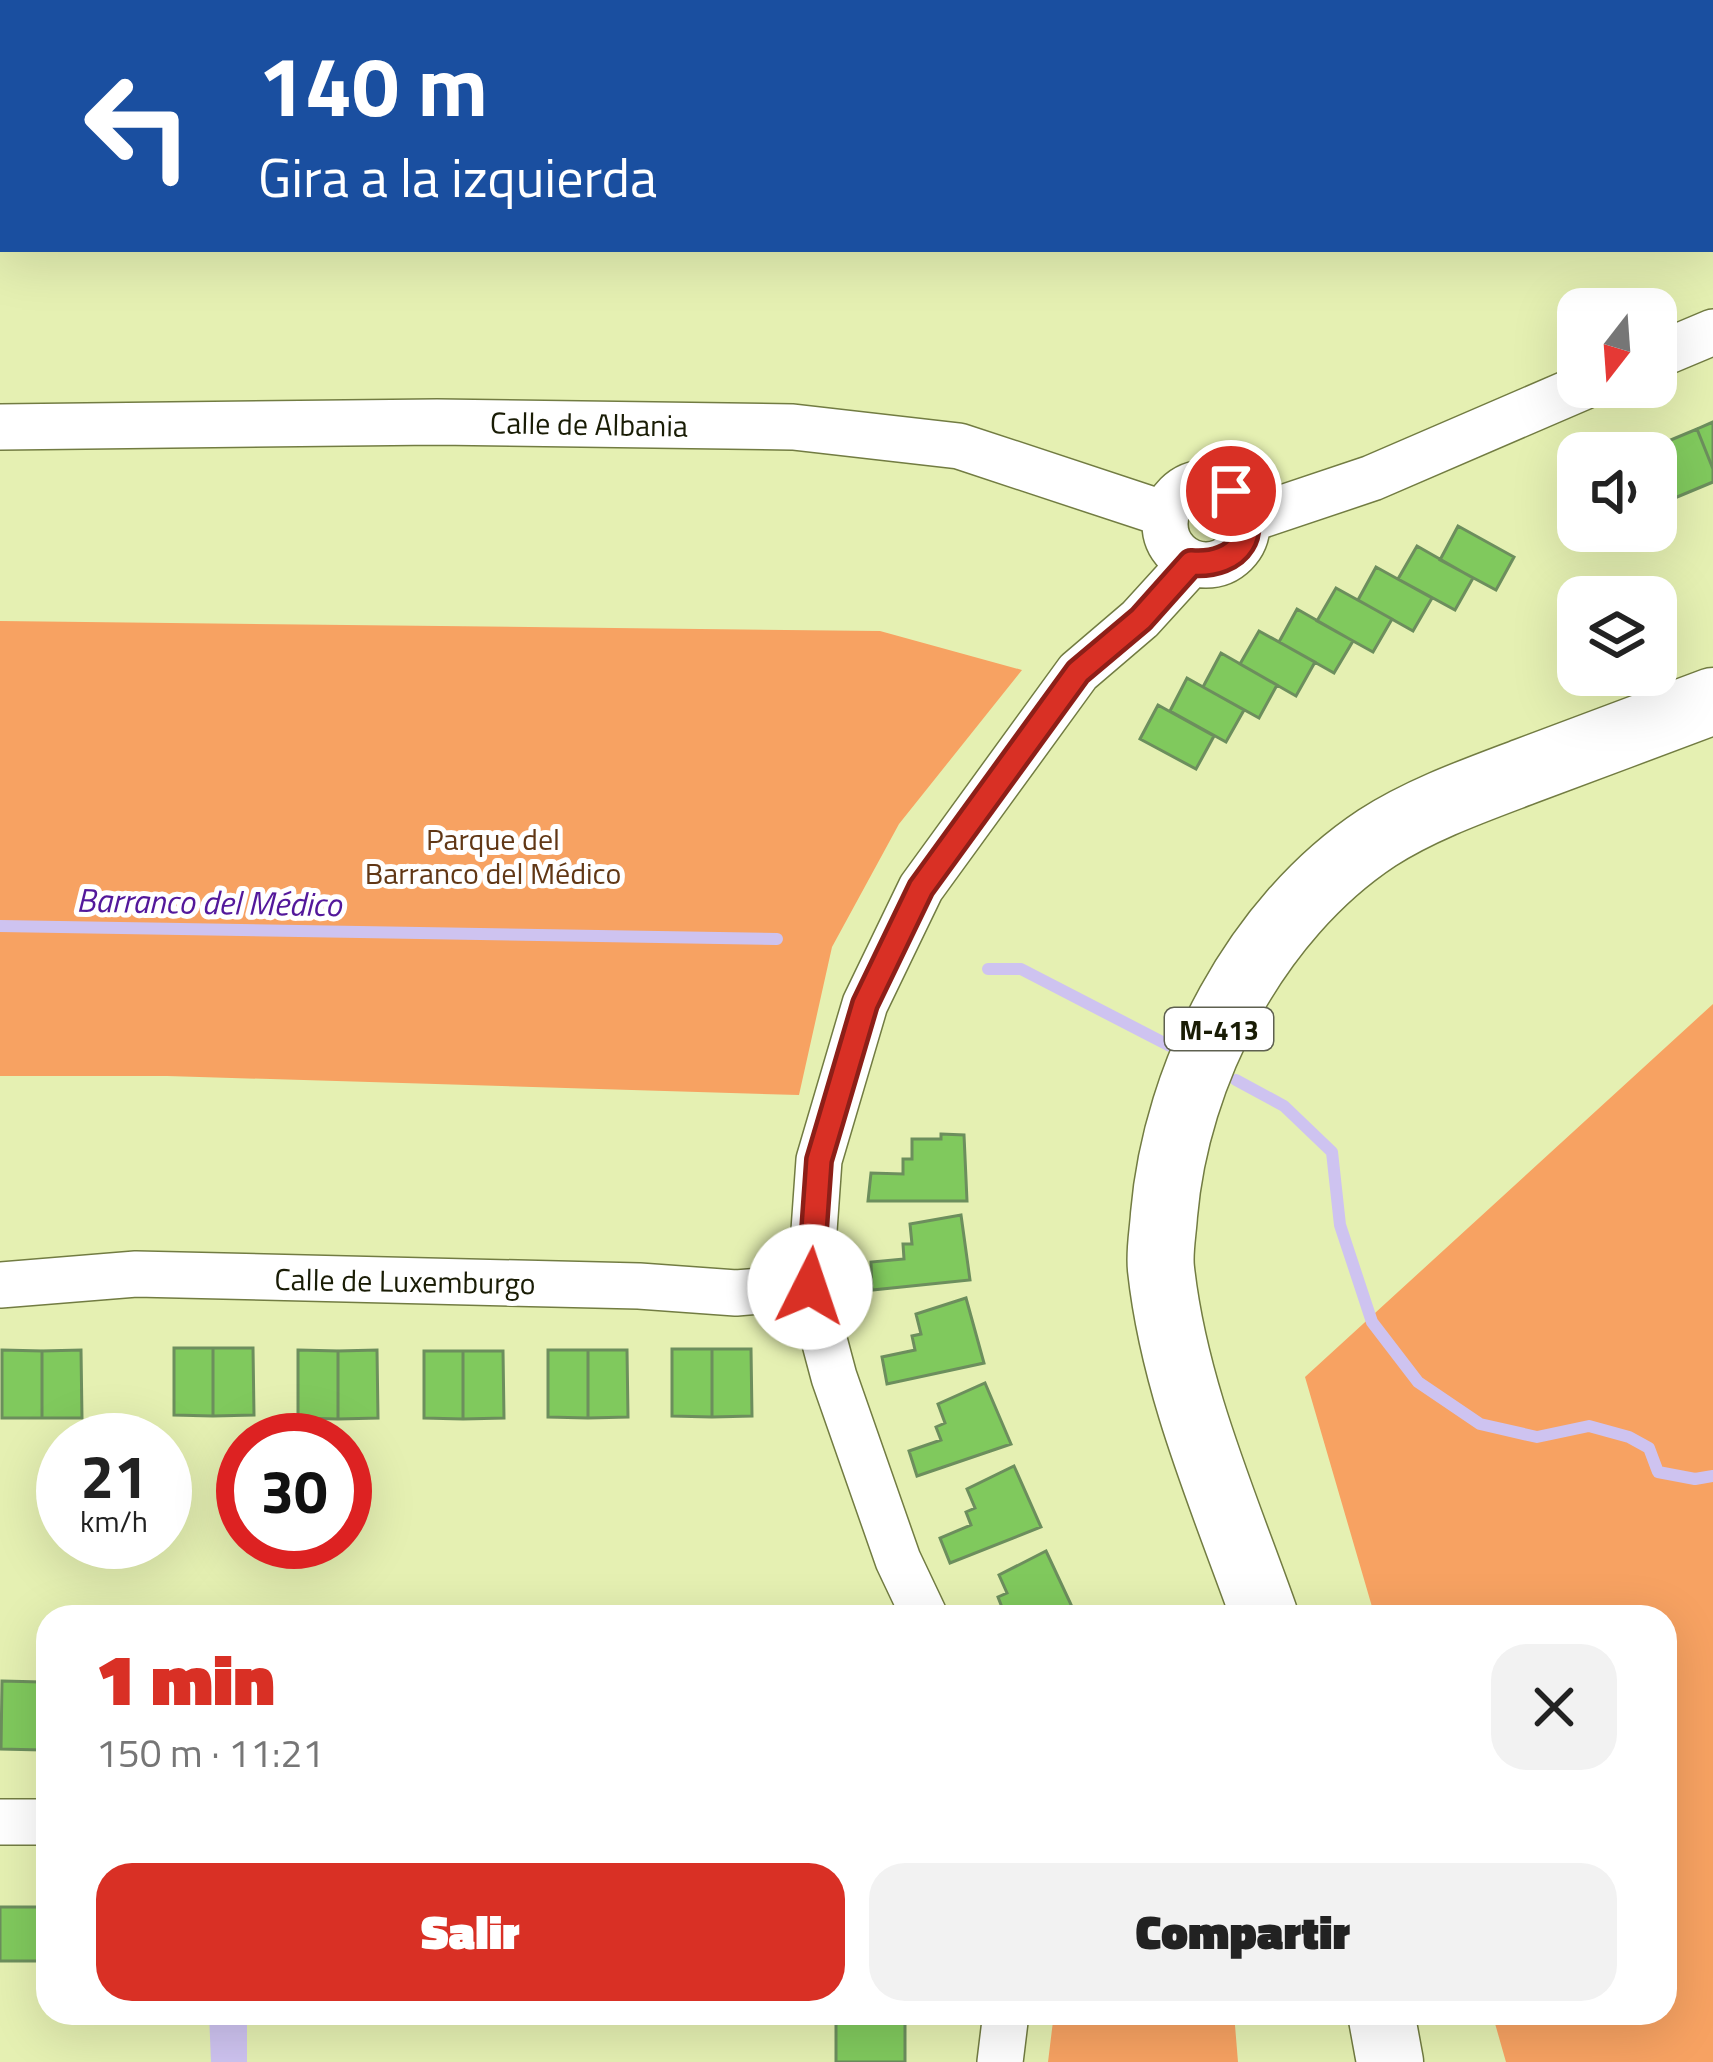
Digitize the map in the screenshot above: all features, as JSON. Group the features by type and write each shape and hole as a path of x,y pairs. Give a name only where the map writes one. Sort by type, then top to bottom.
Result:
{"main road":[{"name":"M-413","path":"1261,1605 1192,1410 1160,1265 1176,1136 1228,1011 1267,944 1316,887 1377,838 1458,797 1713,700"},
{"path":"1383,2025 1390,2062"}],"street":[{"path":"1677,347 1713,332"},
{"path":"1247,520 1372,478 1557,398"},
{"name":"Calle de Albania","path":"0,428 437,422 793,427 959,446 1165,514"},
{"path":"1212,483 1231,491 1243,505 1247,520 1244,540 1234,555 1214,565 1191,563 1176,553 1166,535 1165,514 1178,493 1194,484 1212,483"},
{"path":"919,1605 898,1561 855,1438 810,1287 819,1160 865,1004 921,888 1078,672 1141,619 1191,563"},
{"name":"Calle de Luxemburgo","path":"0,1286 136,1274 639,1286 736,1293 810,1287"},
{"path":"0,1822 36,1822"},
{"path":"1000,2062 1005,2025"}],"green space":[{"name":"Parque del Barranco del Médico","path":"0,621 880,631 1022,670 899,824 832,947 799,1095 167,1076 0,1076"},
{"path":"1713,1004 1713,2062 1506,2062 1495,2025 1677,2025 1677,1605 1372,1605 1305,1377"},
{"path":"1053,2025 1235,2025 1238,2062 1048,2062"}],"shaded area":[{"path":"209,2025 247,2025 247,2062 211,2062"}],"building":[{"path":"1713,422 1713,469 1697,429"},
{"path":"1697,429 1713,469 1713,482 1677,497 1677,437"},
{"path":"1458,526 1514,557 1496,590 1440,560"},
{"path":"1417,546 1473,578 1455,610 1398,579"},
{"path":"1376,567 1432,598 1413,631 1358,600"},
{"path":"1336,588 1392,619 1373,652 1317,621"},
{"path":"1297,609 1353,641 1334,673 1279,642"},
{"path":"1259,631 1315,662 1296,696 1240,664"},
{"path":"1221,653 1277,685 1259,718 1203,687"},
{"path":"1187,678 1244,710 1226,742 1170,711"},
{"path":"1158,705 1214,736 1196,769 1140,739"},
{"path":"941,1134 964,1135 967,1201 868,1201 871,1173 903,1174 903,1159 912,1159 912,1139 941,1139"},
{"path":"961,1215 970,1280 872,1290 871,1262 904,1259 903,1244 912,1244 910,1224"},
{"path":"966,1298 984,1363 887,1384 882,1357 915,1350 912,1336 921,1334 916,1314"},
{"path":"174,1348 213,1348 213,1416 174,1413"},
{"path":"213,1348 253,1348 254,1413 213,1416"},
{"path":"672,1349 712,1349 712,1417 672,1416"},
{"path":"712,1349 751,1349 752,1416 712,1417"},
{"path":"2,1350 42,1351 42,1413 36,1413 36,1418 2,1418"},
{"path":"81,1350 82,1413 42,1413 42,1351"},
{"path":"298,1350 338,1351 338,1413 298,1413"},
{"path":"377,1350 378,1418 372,1418 372,1413 338,1413 338,1351"},
{"path":"548,1350 588,1350 588,1418 548,1417"},
{"path":"588,1350 627,1350 628,1417 588,1418"},
{"path":"424,1351 463,1351 463,1419 424,1418"},
{"path":"463,1351 503,1351 504,1418 463,1419"},
{"path":"985,1383 1011,1444 917,1476 909,1451 941,1440 936,1427 945,1423 938,1404"},
{"path":"1014,1466 1041,1527 950,1563 940,1538 971,1525 966,1512 975,1508 967,1489"},
{"path":"1046,1551 1071,1605 1001,1605 998,1597 1007,1593 999,1575"},
{"path":"2,1681 36,1682 36,1750 1,1749"},
{"path":"0,1907 36,1907 36,1961 0,1961"},
{"path":"836,2025 905,2025 905,2062 836,2062"}],"waterway":[{"name":"Barranco del Médico","path":"0,926 777,939"},
{"name":"Barranco del Médico","path":"988,969 1021,969 1170,1046"},
{"name":"Barranco del Médico","path":"1236,1080 1284,1106 1332,1152 1340,1225 1372,1322 1418,1382 1480,1424 1537,1437 1589,1426 1649,1448 1658,1472 1695,1479 1713,1476"}],"route":[{"path":"810,1287 819,1160 865,1004 921,888 1078,672 1141,619 1191,563 1214,565 1234,555 1244,540 1247,520 1243,505 1231,491"}]}
